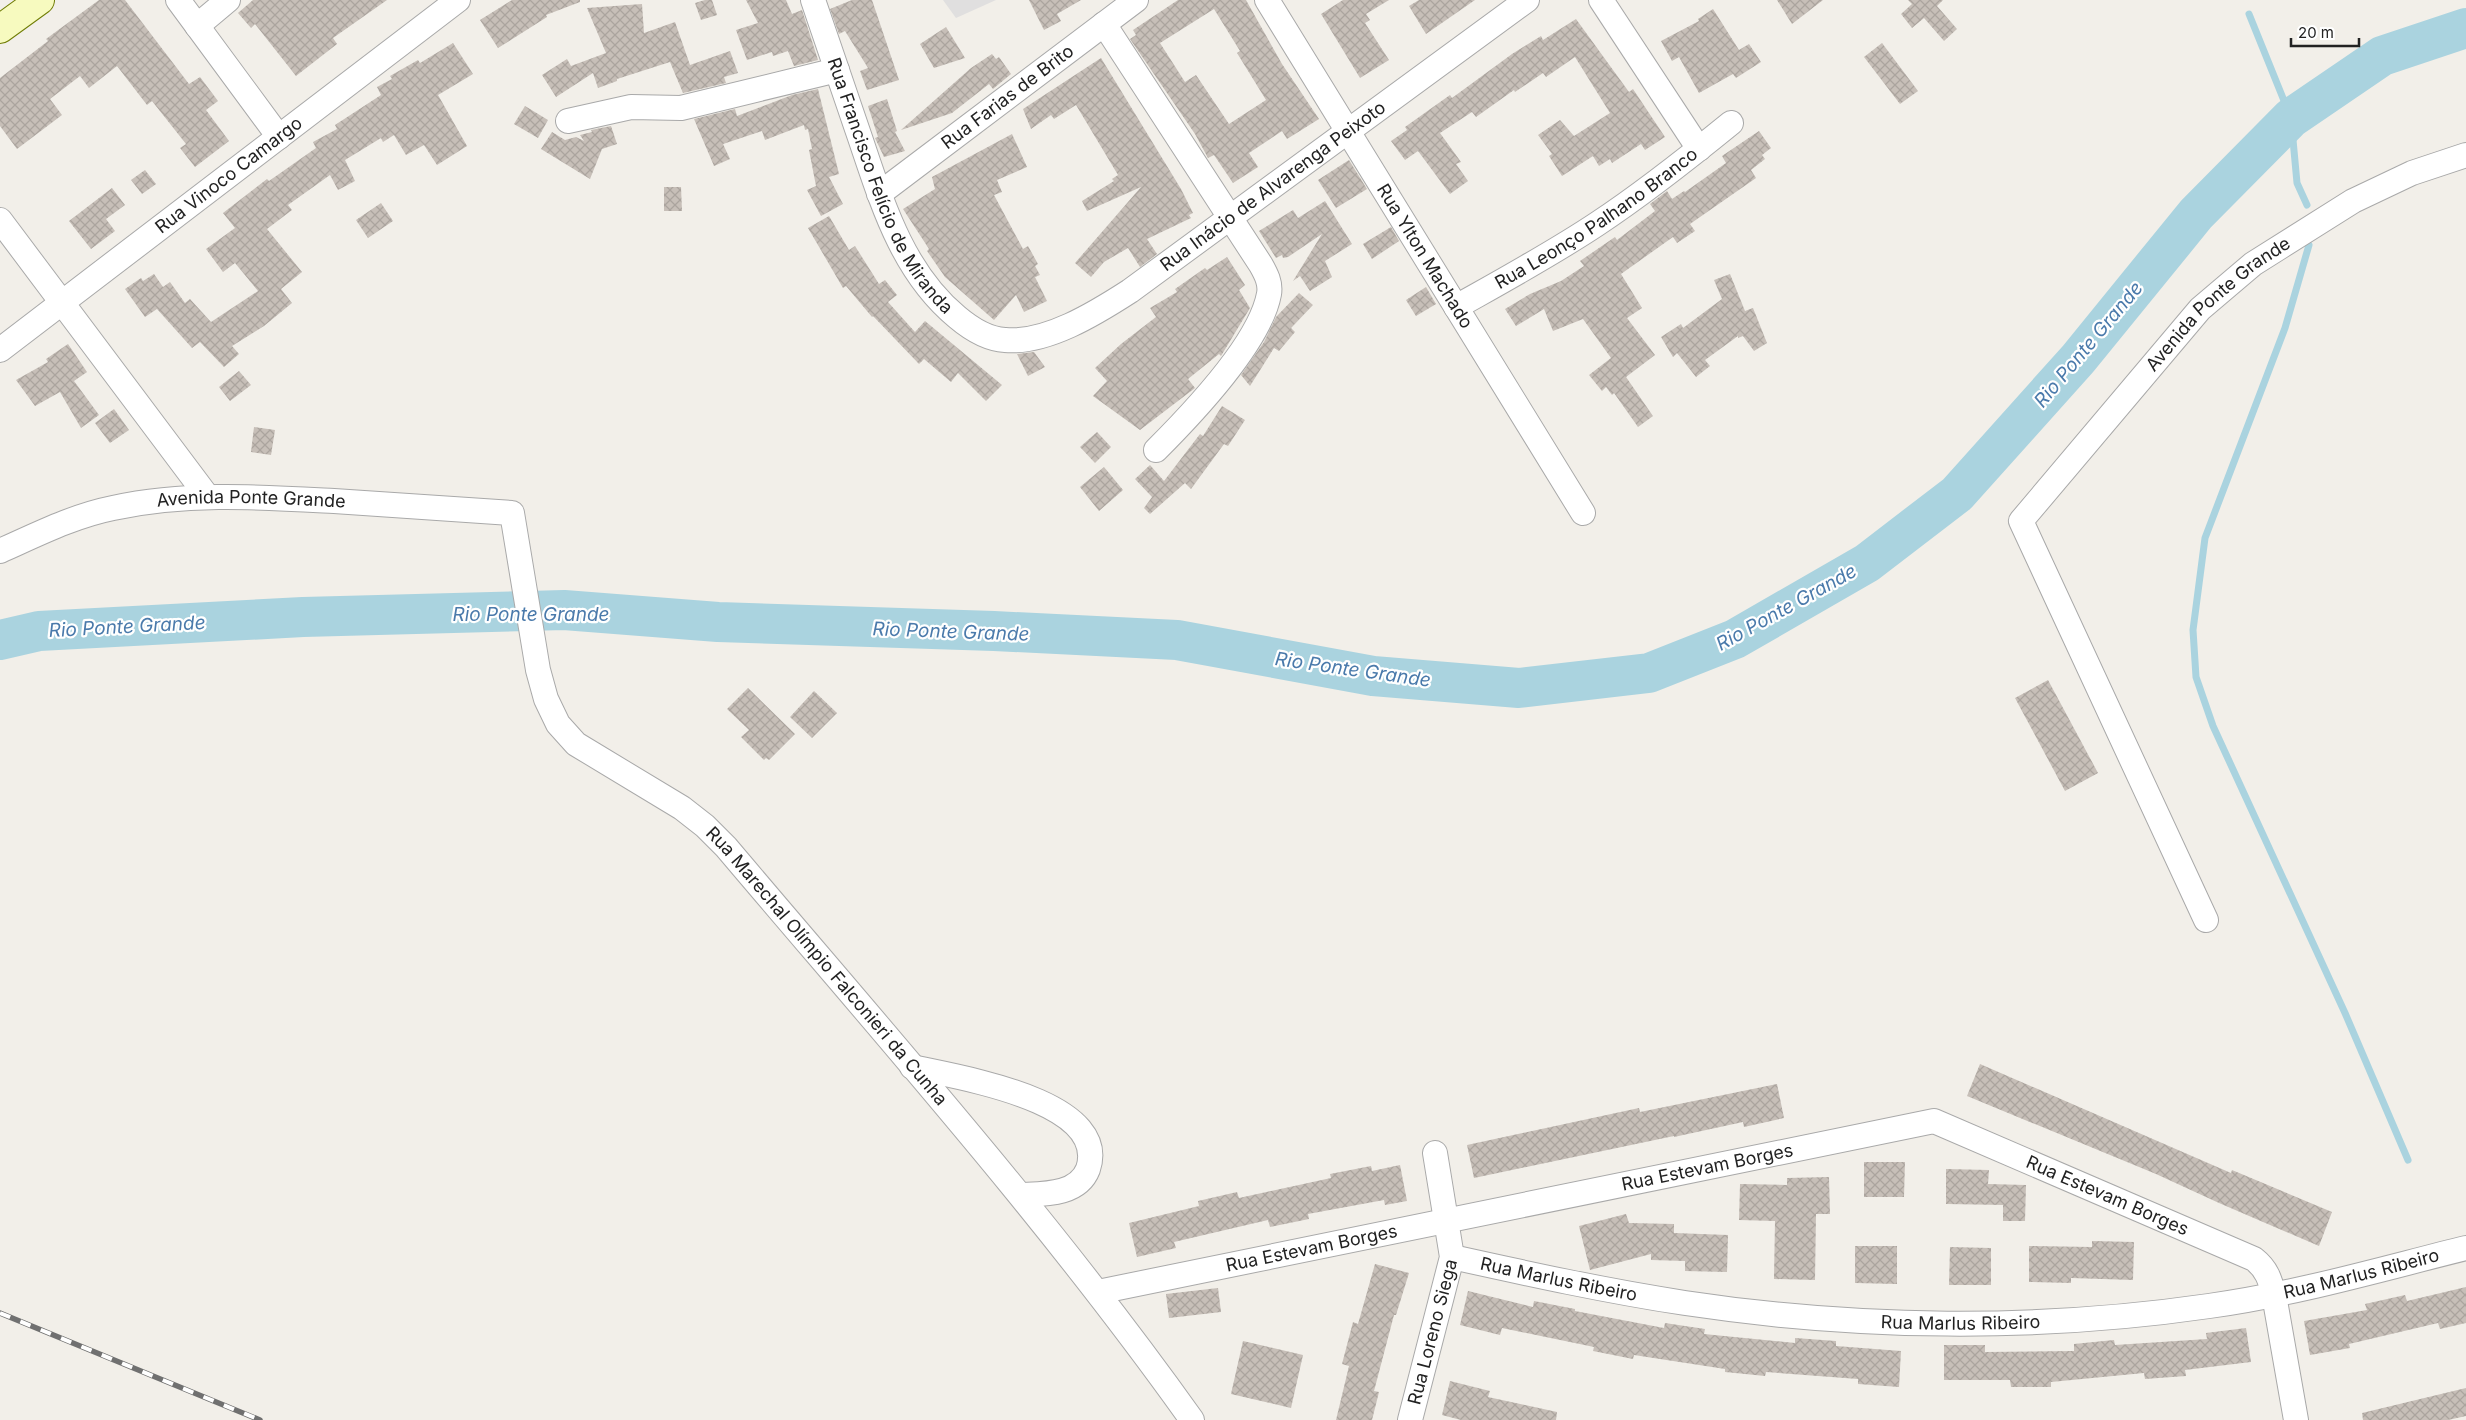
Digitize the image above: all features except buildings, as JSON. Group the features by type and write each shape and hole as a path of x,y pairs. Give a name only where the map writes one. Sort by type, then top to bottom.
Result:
{"street":[{"path":"0,29 40,0"},
{"path":"178,0 279,137"},
{"path":"197,26 228,0"},
{"name":"Rua Vinoco Camargo","path":"0,350 458,0"},
{"name":"Rua Francisco Felício de Miranda","path":"813,0 899,244 933,295 969,327 1004,340"},
{"name":"Rua Farias de Brito","path":"880,194 1136,0"},
{"name":"Rua Ylton Machado","path":"1267,0 1583,512"},
{"name":"Rua Inácio de Alvarenga Peixoto","path":"1004,340 1022,339 1062,330 1093,315 1130,291 1526,0"},
{"path":"1601,0 1699,149"},
{"path":"1104,24 1230,218 1268,280 1270,293 1264,311 1225,374 1199,405 1156,450"},
{"path":"568,122 631,107 681,108 837,70"},
{"name":"Rua Leonço Palhano Branco","path":"1456,307 1546,256 1597,224 1699,149 1731,123"},
{"name":"Avenida Ponte Grande","path":"2206,920 2021,521 2200,309 2253,264 2353,200 2412,172 2466,155"},
{"path":"0,220 207,496"},
{"name":"Avenida Ponte Grande","path":"0,551 67,521 110,508 161,499 207,496 265,497 512,513"},
{"name":"Rua Marechal Olímpio Falconieri da Cunha","path":"512,513 538,670 546,699 558,724 576,744 682,808 706,826 1022,1195 1098,1292 1192,1420"},
{"path":"912,1067 1024,1095 1057,1111 1079,1128 1089,1144 1090,1161 1086,1175 1073,1187 1053,1193 1022,1195"},
{"name":"Rua Estevam Borges","path":"1098,1292 1934,1121 2254,1259 2263,1266 2274,1295 2296,1420"},
{"name":"Rua Loreno Siega","path":"1410,1420 1452,1257 1435,1153"},
{"name":"Rua Marlus Ribeiro","path":"1452,1257 1581,1285 1685,1303 1797,1316 1919,1323 2050,1321 2137,1315 2210,1306 2274,1295 2466,1248"}],"shaded area":[{"path":"943,0 996,0 956,18"}],"waterway":[{"path":"2249,14 2291,118 2297,183 2307,205"},
{"name":"Rio Ponte Grande","path":"0,640 39,631 303,617 564,610 718,622 994,631 1177,640 1373,676 1519,688 1649,673 1735,639 1867,563 1957,494 2078,359 2196,214 2291,118 2382,56 2466,28"},
{"path":"2309,245 2285,328 2205,538 2193,630 2196,677 2213,726 2345,1013 2408,1160"}],"railway":[{"path":"0,1313 260,1420"}]}
